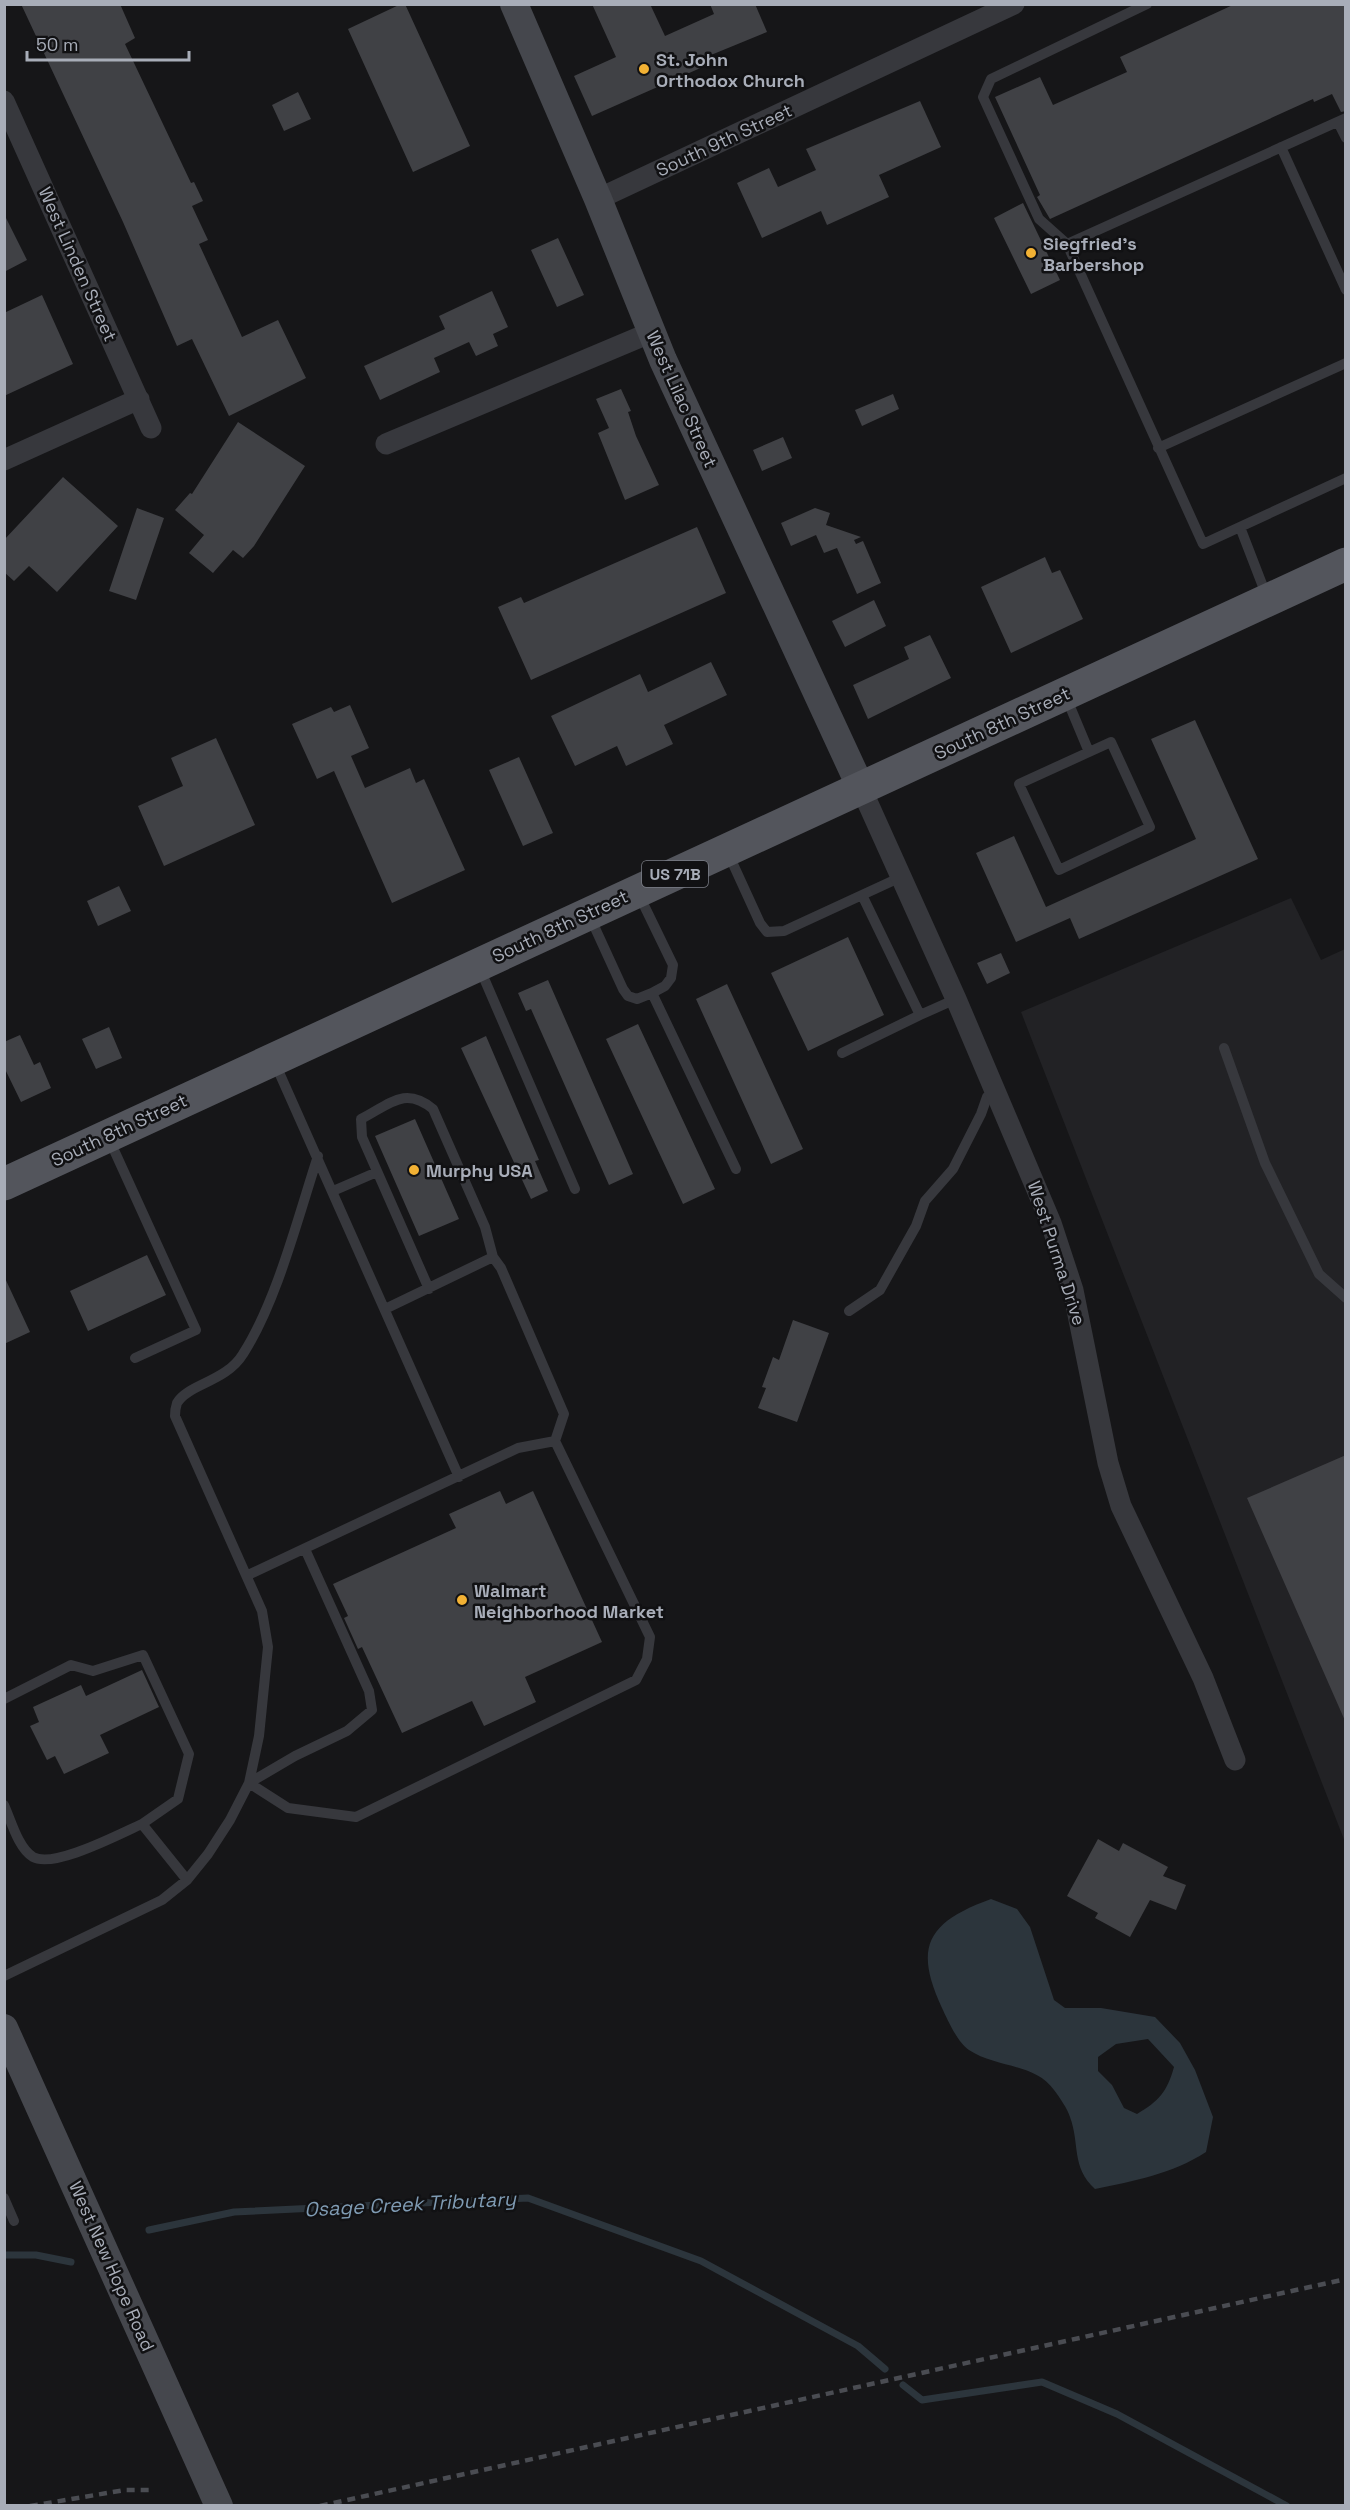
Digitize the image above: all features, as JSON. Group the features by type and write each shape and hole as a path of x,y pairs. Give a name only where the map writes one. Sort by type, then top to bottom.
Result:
{"main road":[{"name":"South 8th Street","path":"4,1184 1346,564"}],"street":[{"name":"West Lilac Street","path":"514,4 598,199 652,332 861,788"},
{"name":"South 9th Street","path":"598,199 1005,6"},
{"name":"West Linden Street","path":"4,100 152,428"},
{"path":"386,444 652,332"},
{"path":"4,460 139,399"},
{"name":"West Purma Drive","path":"861,788 956,999 1051,1223 1073,1290 1108,1463 1121,1506 1203,1678 1235,1760"},
{"name":"West New Hope Road","path":"4,2028 219,2505"}],"lane":[{"path":"1148,4 991,79 983,97 1039,219 1066,244 1203,544 1346,478"},
{"path":"1066,244 1342,120 1346,138"},
{"path":"1281,147 1346,290"},
{"path":"1158,448 1346,363"},
{"path":"1240,528 1268,600"},
{"path":"1064,694 1089,752"},
{"path":"1111,742 1150,827 1059,870 1019,784 1089,752 1111,742"},
{"path":"726,850 760,923 768,932 784,932 901,877"},
{"path":"588,914 622,989 628,996 637,999 652,993 665,986 671,978 673,965 637,891"},
{"path":"862,895 920,1015"},
{"path":"477,964 575,1189"},
{"path":"652,993 736,1169"},
{"path":"842,1053 956,999"},
{"path":"1224,1048 1265,1163 1319,1274 1346,1298"},
{"path":"273,1058 459,1478"},
{"path":"849,1311 880,1290 916,1226 925,1201 953,1168 981,1114 987,1097 996,1091"},
{"path":"249,1783 288,1808 356,1817 430,1783 636,1680 647,1659 650,1637 555,1441 564,1414 501,1268 493,1257 485,1227 433,1109 419,1097 404,1097 361,1119 362,1137 429,1289"},
{"path":"107,1136 196,1330 135,1358"},
{"path":"4,1976 162,1900 187,1880 230,1820 249,1783 259,1736 268,1647 262,1611 248,1575 175,1416 177,1403 189,1391 224,1376 242,1357 261,1324 318,1156"},
{"path":"333,1191 377,1172"},
{"path":"385,1309 493,1257"},
{"path":"248,1575 459,1478 518,1448 555,1441"},
{"path":"249,1783 295,1756 347,1731 372,1710 369,1691 305,1549"},
{"path":"4,1699 71,1665 93,1671 143,1655 189,1754 178,1799 142,1824 65,1856 45,1860 33,1857 21,1843 4,1804"},
{"path":"142,1824 187,1880"},
{"path":"4,2198 14,2221"}],"shaded area":[{"path":"1291,898 1321,960 1345,949 1345,1842 1021,1012"},
{"path":"991,1899 1017,1909 1030,1927 1054,2000 1065,2008 1101,2008 1155,2017 1180,2043 1195,2070 1213,2117 1206,2152 1180,2166 1138,2180 1095,2189 1087,2181 1079,2164 1070,2117 1054,2090 1046,2081 1026,2070 991,2060 969,2050 957,2037 942,2008 933,1986 928,1952 932,1939 940,1927 970,1908","holes":["1148,2039 1174,2067 1161,2095 1137,2114 1124,2108 1112,2085 1098,2071 1098,2057 1116,2044"]}],"building":[{"path":"21,4 120,4 135,38 125,44 191,183 194,182 203,201 192,206 208,240 199,244 242,337 278,320 306,378 229,416 192,339 177,346 123,222"},
{"path":"405,4 470,146 413,172 348,29"},
{"path":"592,4 650,4 665,36 714,14 710,4 755,4 767,32 711,55 714,62 592,116 574,76 616,57"},
{"path":"1235,4 1346,4 1346,111 1341,112 1332,94 1314,102 1313,99 1050,219 1037,197 1040,195 995,97 1040,77 1053,105 1127,72 1120,57"},
{"path":"298,92 311,119 284,131 272,105"},
{"path":"920,101 941,147 879,175 889,197 827,225 821,211 762,238 737,183 769,168 778,187 816,170 806,149"},
{"path":"1023,203 1060,280 1031,294 994,218"},
{"path":"4,214 27,260 4,272"},
{"path":"558,238 584,295 557,307 531,250"},
{"path":"492,291 508,327 493,334 498,346 476,356 469,342 434,358 440,372 380,400 364,366 445,329 439,316"},
{"path":"42,295 73,364 4,396 4,313"},
{"path":"621,389 631,411 628,412 636,436 659,485 625,500 598,433 609,428 596,399"},
{"path":"893,394 899,409 862,426 855,410"},
{"path":"238,422 305,466 254,546 243,558 233,550 213,573 189,553 204,535 175,510 190,493 192,494"},
{"path":"783,437 792,458 762,471 753,450"},
{"path":"63,477 118,526 57,592 29,566 14,581 4,572 4,540"},
{"path":"137,508 164,518 136,600 109,591"},
{"path":"815,508 830,513 826,525 861,537 854,540 856,544 863,541 881,583 857,594 837,548 824,553 816,535 791,546 781,523"},
{"path":"697,527 726,593 531,680 498,607 521,597 524,603"},
{"path":"1045,557 1052,573 1060,570 1083,619 1011,653 981,587"},
{"path":"874,600 886,626 845,647 832,621"},
{"path":"930,635 951,678 868,719 853,685 909,659 904,647"},
{"path":"711,662 727,695 664,725 673,744 626,766 617,746 575,766 551,716 640,674 648,692"},
{"path":"350,705 369,748 351,756 365,788 410,768 416,783 424,779 465,870 392,903 334,771 317,779 292,724 331,707 334,712"},
{"path":"1195,720 1258,859 1079,939 1070,918 1016,942 976,853 1014,836 1046,907 1196,839 1151,739"},
{"path":"216,738 255,825 164,866 138,806 183,786 171,758"},
{"path":"519,757 553,833 523,846 489,770"},
{"path":"119,886 131,911 98,926 87,901"},
{"path":"848,937 884,1015 808,1051 771,973"},
{"path":"1001,953 1010,973 987,984 977,963"},
{"path":"548,980 633,1174 609,1185 531,1009 526,1011 518,993"},
{"path":"727,984 803,1149 771,1164 696,999"},
{"path":"638,1024 715,1189 683,1204 606,1039"},
{"path":"109,1027 122,1058 96,1069 82,1039"},
{"path":"20,1035 34,1065 40,1062 51,1088 21,1102 4,1067 4,1042"},
{"path":"486,1036 539,1160 535,1161 548,1191 531,1199 461,1048"},
{"path":"415,1119 459,1219 419,1236 375,1136"},
{"path":"147,1255 166,1295 88,1331 70,1291"},
{"path":"4,1276 30,1332 4,1344"},
{"path":"793,1320 829,1333 797,1422 758,1408 766,1388 762,1387 773,1357 779,1360"},
{"path":"1346,1455 1346,1723 1247,1498"},
{"name":"Walmart Neighborhood Market","path":"500,1491 506,1504 533,1491 602,1642 525,1677 536,1702 484,1726 472,1701 402,1733 362,1647 358,1649 344,1618 348,1616 333,1584 456,1528 449,1514"},
{"path":"142,1670 159,1707 100,1735 109,1753 64,1774 55,1756 47,1760 30,1726 39,1722 33,1707 81,1685 86,1696"},
{"path":"1098,1839 1119,1851 1123,1843 1168,1867 1163,1876 1186,1885 1176,1910 1150,1900 1130,1937 1095,1918 1098,1913 1067,1896"}],"waterway":[{"name":"Osage Creek Tributary","path":"149,2230 234,2212 528,2198 701,2261 858,2346 885,2369"},
{"name":"Osage Creek Tributary","path":"4,2255 36,2255 71,2262"},
{"name":"Osage Creek Tributary","path":"903,2385 922,2400 1042,2382 1117,2414 1287,2506"}],"railway":[{"path":"320,2506 1346,2279"},
{"path":"30,2506 125,2490 149,2490"}],"place":[{"name":"St. John Orthodox Church","path":"644,69"},
{"name":"Siegfried’s Barbershop","path":"1031,253"},
{"name":"Murphy USA","path":"414,1170"},
{"name":"Walmart Neighborhood Market","path":"462,1600"}]}
